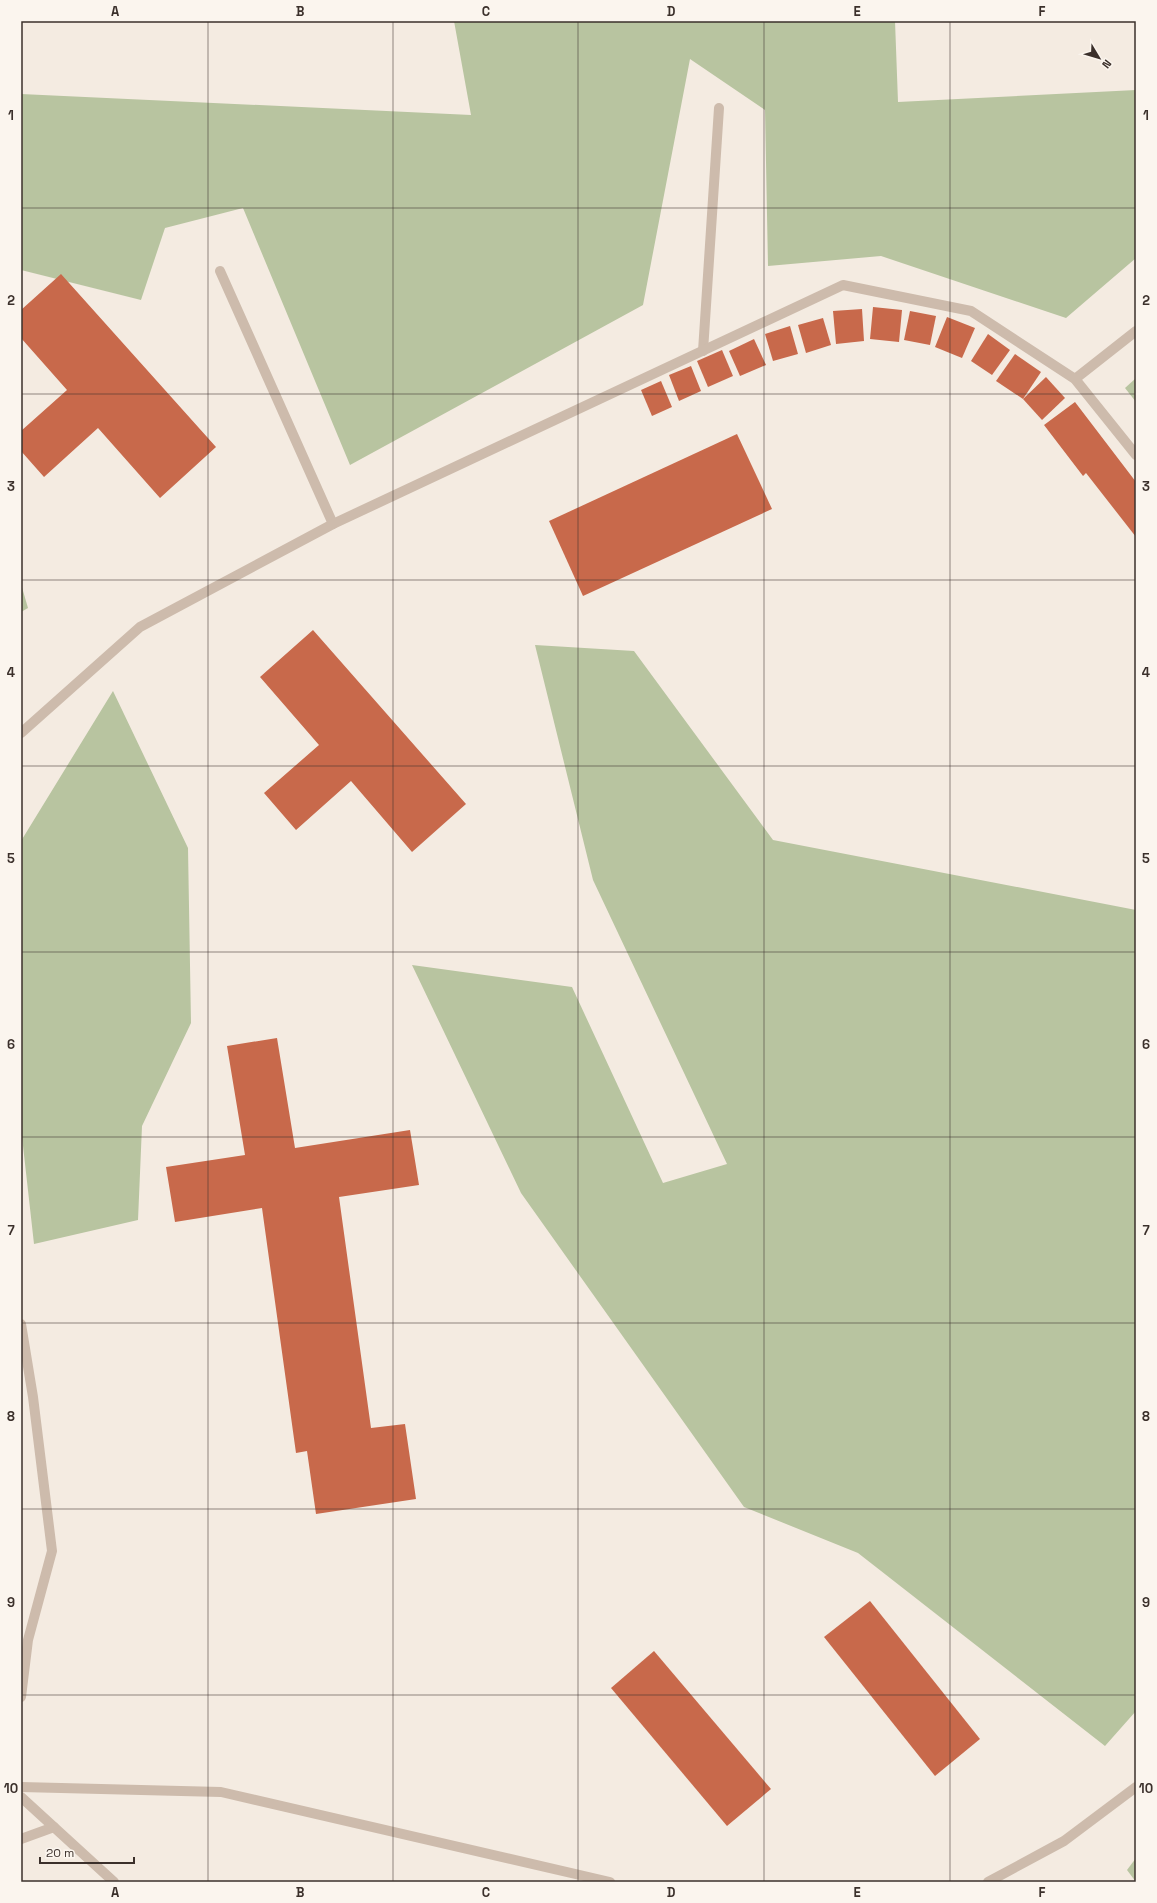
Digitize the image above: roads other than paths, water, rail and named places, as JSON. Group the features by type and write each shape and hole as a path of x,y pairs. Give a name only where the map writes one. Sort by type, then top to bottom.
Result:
{"lane":[{"path":"703,351 719,108"},
{"path":"220,271 332,524"},
{"path":"21,733 140,627 332,524 843,285 971,311 1075,379 1136,455"},
{"path":"1075,379 1136,331"},
{"path":"21,1324 33,1397 52,1551 28,1640 21,1697"},
{"path":"21,1787 221,1792 610,1882"},
{"path":"988,1882 1064,1841 1136,1787"},
{"path":"21,1797 114,1882"},
{"path":"21,1839 54,1827"}]}
